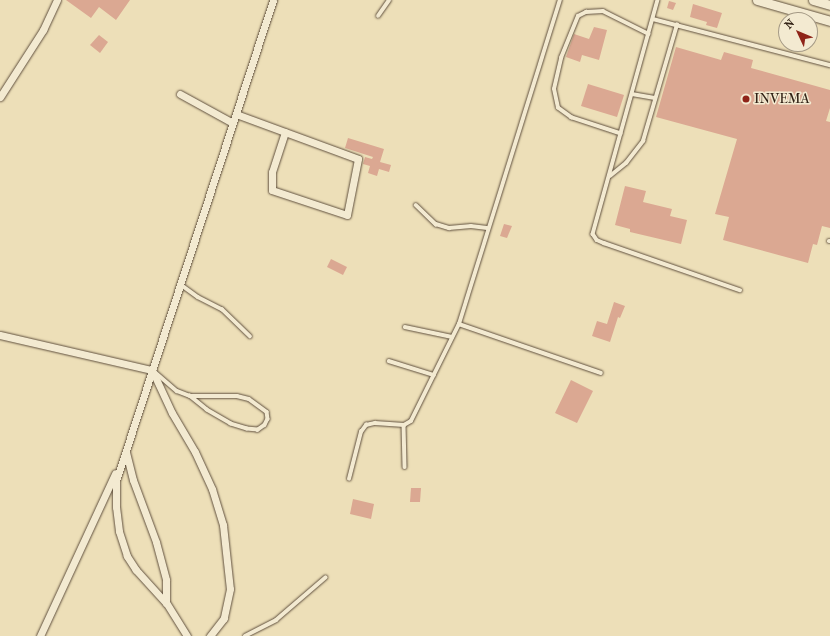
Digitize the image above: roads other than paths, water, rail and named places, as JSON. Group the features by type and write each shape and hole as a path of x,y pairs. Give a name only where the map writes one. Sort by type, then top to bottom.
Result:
{"street":[{"path":"0,97 43,30 57,0"},
{"path":"187,636 166,603 136,570 127,556 119,532 116,507 116,481 273,0"},
{"path":"757,0 830,21"},
{"path":"813,0 830,5"},
{"path":"180,94 233,123"},
{"path":"236,114 285,132 358,159 347,215 272,190 272,172 285,132"},
{"path":"0,335 152,370"},
{"path":"152,370 172,413 195,452 212,489 223,525 230,589 224,618 210,636"},
{"path":"126,452 133,480 156,542 166,580 166,603"},
{"path":"40,636 126,452"}],"lane":[{"path":"378,16 389,0"},
{"path":"349,479 361,432 366,425 375,423 404,425 411,421 459,324 487,228 560,0"},
{"path":"658,0 594,234 597,240 740,290"},
{"path":"621,134 572,118 558,108 554,88 561,58 578,16 586,12 603,11 649,34"},
{"path":"652,19 830,65"},
{"path":"609,177 626,164 643,141 677,25"},
{"path":"632,94 655,98"},
{"path":"416,205 436,224 449,228 471,226 487,228"},
{"path":"180,284 198,297 222,309 250,336"},
{"path":"459,324 601,373"},
{"path":"405,327 452,337"},
{"path":"389,361 434,375"},
{"path":"152,370 177,390 190,396 207,410 231,424 246,429 258,430 265,425 268,419 268,412 249,399 237,396 190,396"},
{"path":"404,425 405,467"},
{"path":"245,636 276,620 325,578"}],"place":[{"name":"INVEMA","path":"746,99"}]}
